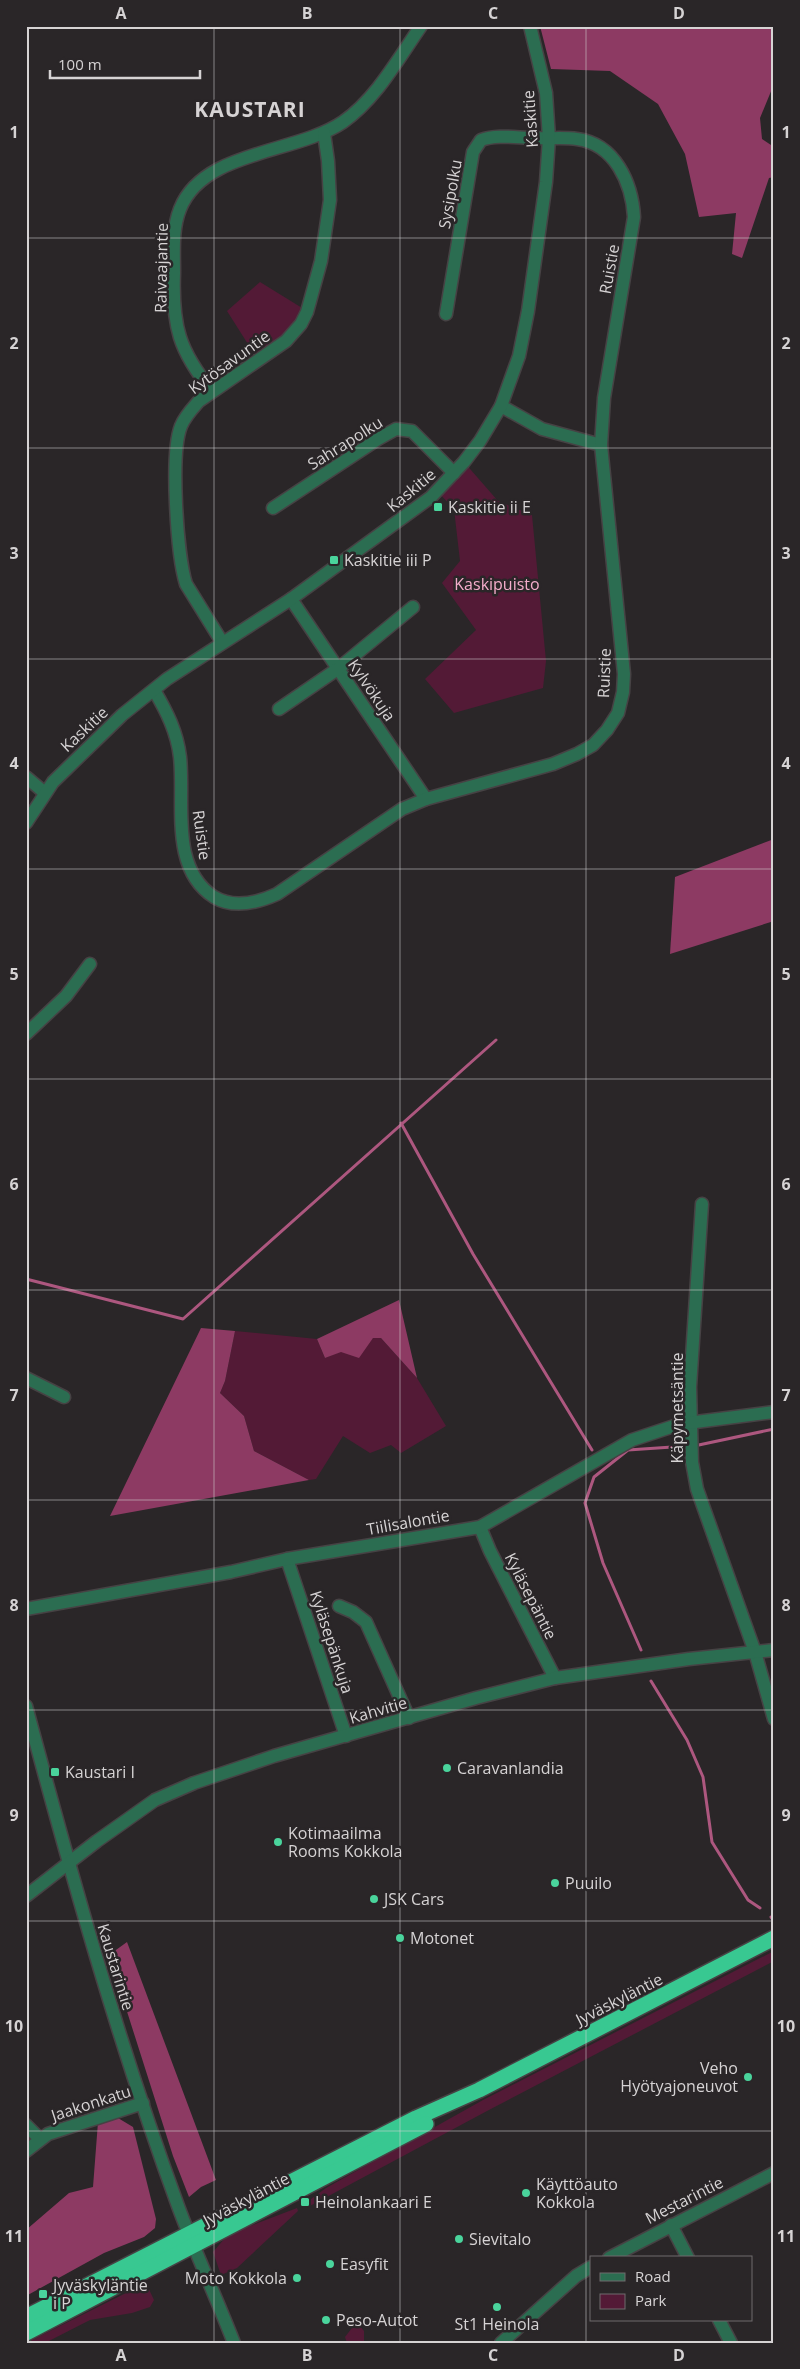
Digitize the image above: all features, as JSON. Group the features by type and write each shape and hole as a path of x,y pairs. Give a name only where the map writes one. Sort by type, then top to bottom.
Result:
{"highway":[{"name":"Jyväskyläntie","path":"26,2317 191,2240 420,2127 479,2090 774,1938"},
{"name":"Jyväskyläntie","path":"26,2333 191,2240"}],"street":[{"name":"Raivaajantie","path":"212,391 194,369 179,340 174,267 176,225 180,208 193,188 213,173 236,162 324,133 352,116 371,97 421,26"},
{"name":"Kaskitie","path":"26,823 52,782 122,715 222,642 291,599 431,497 454,473 480,441 501,406 519,356 528,311 546,182 544,138 546,93 530,26"},
{"name":"Kytösavuntie","path":"222,642 186,584 180,560 176,441 181,426 189,412 212,391 286,341 301,324 307,312 321,261 330,200 324,133"},
{"name":"Sysipolku","path":"446,314 476,144 486,138 544,138"},
{"name":"Ruistie","path":"154,690 173,724 177,739 180,758 184,842 188,864 199,884 218,899 232,904 260,902 277,894 402,809 426,799 553,764 578,754 593,745 608,730 618,713 623,692 624,674 601,445 604,398 632,226 633,203 626,176 617,163 598,146 576,139 544,138"},
{"path":"501,406 542,429 601,445"},
{"name":"Sahrapolku","path":"274,508 378,439 396,430 412,431 454,473"},
{"name":"Kylvökuja","path":"291,599 426,799"},
{"path":"279,709 339,668 413,606"},
{"path":"26,777 45,793"},
{"path":"26,1034 66,996 90,964"},
{"name":"Käpymetsäntie","path":"702,1204 690,1386 692,1462 697,1489 755,1652 774,1719"},
{"path":"26,1378 64,1397"},
{"name":"Tiilisalontie","path":"26,1609 231,1572 286,1559 480,1527 618,1447 658,1430 690,1422 774,1412"},
{"name":"Kyläsepäntie","path":"480,1527 490,1551 555,1678"},
{"name":"Kyläsepänkuja","path":"286,1559 346,1736"},
{"path":"339,1606 359,1616 370,1630 409,1718"},
{"name":"Kahvitie","path":"26,1896 97,1841 155,1800 194,1783 274,1756 476,1698 555,1678 774,1650"},
{"name":"Kaustarintie","path":"26,1706 68,1864 167,2178 234,2343"},
{"name":"Jaakonkatu","path":"26,2125 40,2139 77,2123 143,2103"},
{"path":"26,2151 40,2139"},
{"name":"Mestarintie","path":"613,2256 774,2173"},
{"path":"671,2225 687,2256"},
{"path":"501,2343 576,2276 590,2268"},
{"path":"720,2322 731,2343"}],"green space":[{"path":"260,282 307,311 295,331 258,360 227,311"},
{"name":"Kaskipuisto","path":"464,462 498,501 532,515 546,661 543,688 454,713 425,679 476,630 442,583 460,561 454,509 437,491"},
{"path":"235,1331 317,1339 325,1358 373,1338 381,1338 417,1378 446,1426 401,1453 391,1445 370,1453 343,1436 316,1479 309,1480 254,1451 244,1416 220,1393 225,1381"},
{"path":"774,1951 774,1961 308,2207 307,2202 326,2188 483,2100"},
{"path":"297,2208 298,2211 237,2268 221,2275 213,2252 225,2238 237,2231"},
{"path":"146,2283 154,2300 150,2307 132,2313 90,2320 45,2343 26,2343"},
{"path":"355,2324 359,2325 364,2331 364,2343 347,2343 345,2337"}],"shaded area":[{"path":"540,26 774,26 774,84 760,118 762,139 774,147 774,177 769,178 742,258 732,254 736,213 699,217 685,154 658,104 610,71 551,69"},
{"path":"774,839 774,921 670,954 675,877"},
{"path":"399,1300 417,1378 381,1338 373,1338 359,1358 341,1352 325,1358 317,1339"},
{"path":"201,1328 235,1331 225,1381 220,1393 244,1416 254,1451 309,1480 110,1516"},
{"path":"127,1942 216,2180 201,2187 189,2197 173,2156 109,1955"},
{"path":"118,2118 133,2127 156,2219 155,2228 144,2237 104,2253 26,2296 26,2230 69,2193 93,2187 98,2122"}],"waterway":[{"path":"26,1279 183,1319 496,1040"},
{"path":"401,1123 473,1254 592,1450"},
{"path":"694,1446 774,1429"},
{"path":"641,1650 603,1563 585,1503 594,1477 628,1450 687,1446"},
{"path":"651,1681 687,1740 703,1777 712,1842 748,1900 760,1908"},
{"path":"771,1917 774,1921"}],"place":[{"name":"Kaskitie ii E","path":"438,507"},
{"name":"Kaskitie iii P","path":"334,560"},
{"name":"Caravanlandia","path":"447,1768"},
{"name":"Kaustari I","path":"55,1772"},
{"name":"Kotimaailma Rooms Kokkola","path":"278,1842"},
{"name":"Puuilo","path":"555,1883"},
{"name":"JSK Cars","path":"374,1899"},
{"name":"Motonet","path":"400,1938"},
{"name":"Veho Hyötyajoneuvot","path":"748,2077"},
{"name":"Käyttöauto Kokkola","path":"526,2193"},
{"name":"Heinolankaari E","path":"305,2202"},
{"name":"Sievitalo","path":"459,2239"},
{"name":"Easyfit","path":"330,2264"},
{"name":"Moto Kokkola","path":"297,2278"},
{"name":"Jyväskyläntie i P","path":"43,2294"},
{"name":"St1 Heinola","path":"497,2307"},
{"name":"Peso-Autot","path":"326,2320"}],"district":[{"name":"KAUSTARI","path":"250,110"}]}
